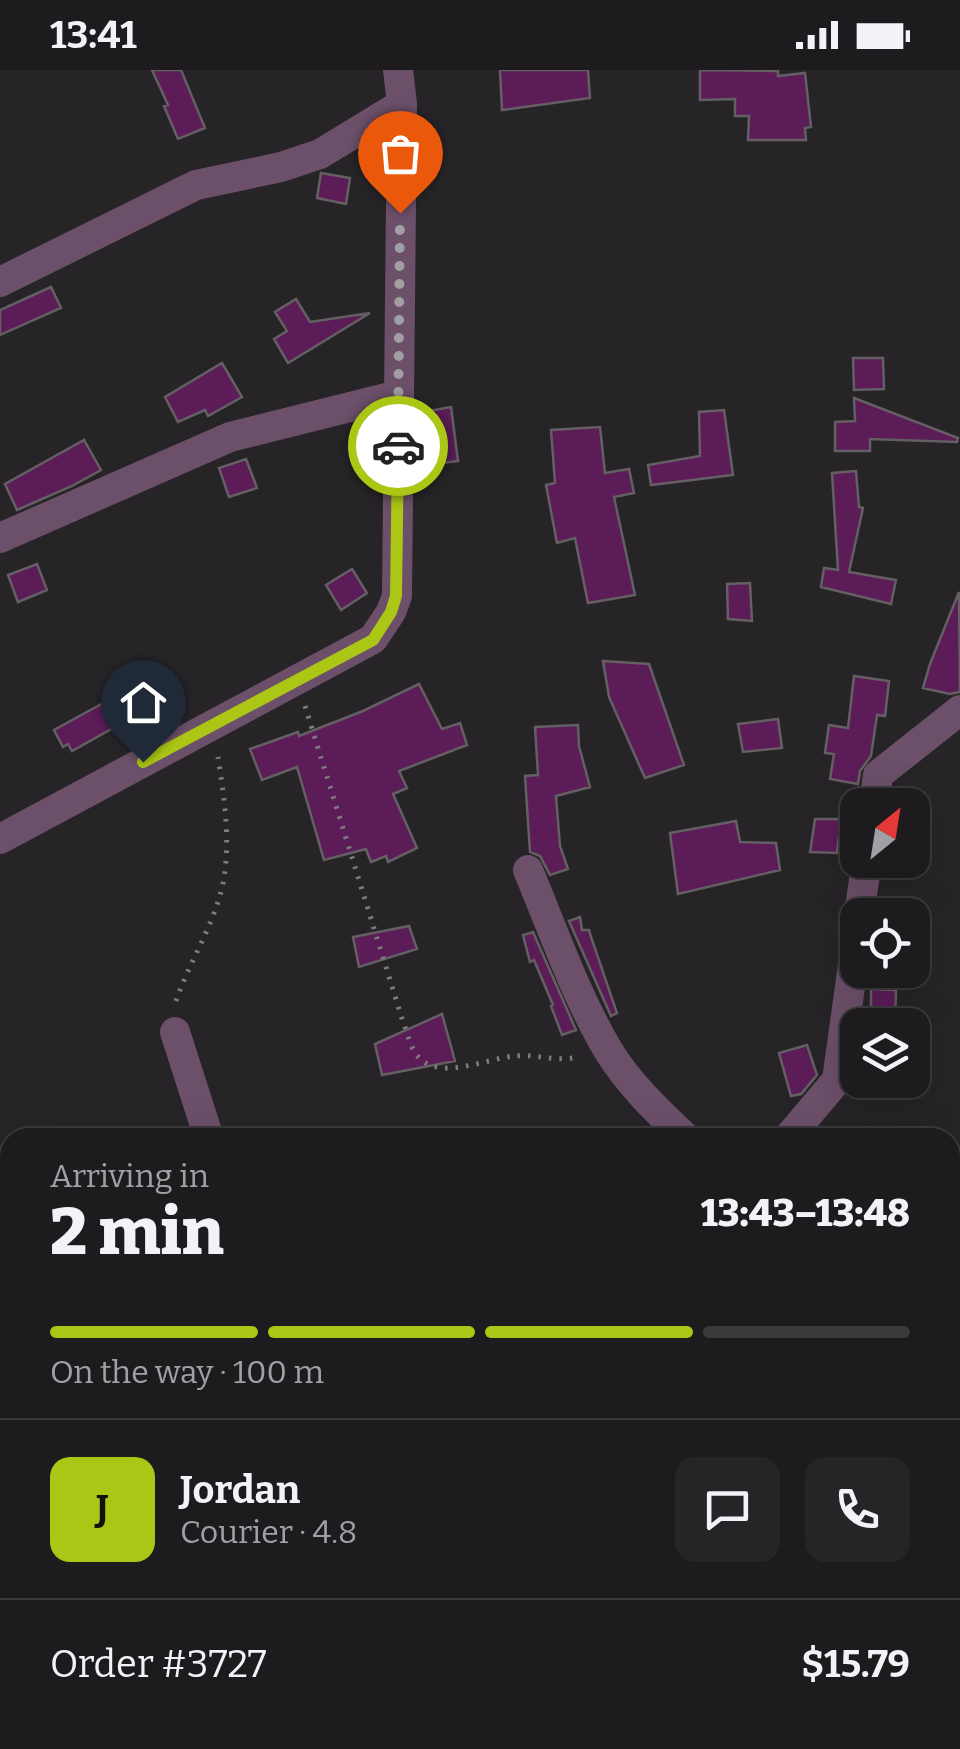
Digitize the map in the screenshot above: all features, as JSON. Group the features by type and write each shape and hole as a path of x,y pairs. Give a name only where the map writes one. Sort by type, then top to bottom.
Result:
{"street":[{"path":"0,839 373,640 391,612 396,596 402,104 398,70"},
{"path":"0,282 196,185 281,167 320,154 402,104"},
{"path":"0,538 230,437 398,395"},
{"path":"876,788 878,774 960,710"},
{"path":"528,870 577,988 607,1048 654,1108 675,1128"},
{"path":"796,1128 837,1080 850,988"},
{"path":"175,1032 205,1128"}],"path":[{"path":"296,680 404,1025 419,1058 437,1068 450,1068 519,1055 566,1060 607,1048"},
{"path":"175,1032 175,1004 220,896 226,861 225,800 211,725"}],"building":[{"path":"152,70 181,70 205,128 178,139"},
{"path":"500,70 588,70 590,98 502,110"},
{"path":"700,70 778,71 778,76 805,73 811,127 805,128 806,140 748,140 749,116 735,116 735,99 700,100"},
{"path":"321,173 350,178 346,204 317,198"},
{"path":"51,287 61,308 0,335 0,310"},
{"path":"296,299 310,322 370,313 288,363 274,339 287,331 275,312"},
{"path":"853,358 883,358 884,389 854,390"},
{"path":"222,363 242,397 208,416 205,410 178,422 165,397"},
{"path":"854,398 958,438 957,442 870,439 870,451 835,451 835,422 855,421"},
{"path":"451,407 458,461 427,465 418,413"},
{"path":"724,410 733,475 651,485 648,465 700,456 699,412"},
{"path":"600,427 605,473 629,469 634,493 614,497 635,595 588,603 575,538 557,543 546,485 555,483 551,430"},
{"path":"84,440 101,470 17,510 5,484"},
{"path":"246,459 257,488 229,497 219,468"},
{"path":"856,471 859,507 863,508 849,572 896,580 891,604 821,587 824,568 838,570 832,473"},
{"path":"37,564 47,590 18,602 8,575"},
{"path":"352,569 367,593 341,610 326,585"},
{"path":"750,583 752,621 728,619 727,584"},
{"path":"959,592 960,692 950,694 923,688 930,664"},
{"path":"603,661 649,664 684,765 645,778 609,697"},
{"path":"854,676 889,681 885,716 877,715 871,756 860,771 858,784 830,779 834,754 825,753 829,725 848,728"},
{"path":"137,683 148,708 111,725 113,728 72,751 68,744 63,747 54,730"},
{"path":"419,684 442,729 460,723 467,745 399,771 407,788 393,794 417,848 388,862 386,856 371,862 366,849 324,860 297,767 262,780 250,749 298,732 299,736"},
{"path":"778,719 782,748 743,752 738,724"},
{"path":"578,725 579,746 590,787 556,796 560,846 568,869 550,875 540,856 530,852 525,776 538,775 535,727"},
{"path":"815,819 840,819 837,853 810,852"},
{"path":"736,821 740,842 776,843 780,870 678,894 670,833"},
{"path":"580,917 582,930 589,930 617,1013 611,1016 569,921"},
{"path":"409,926 417,949 359,967 353,937"},
{"path":"533,932 576,1030 562,1035 534,960 530,962 523,935"},
{"path":"871,989 896,990 895,1008 871,1008"},
{"path":"442,1014 455,1061 382,1075 375,1044"},
{"path":"807,1045 817,1075 801,1094 791,1096 779,1053"}],"way so far":[{"path":"398,446 400,213"}],"route":[{"path":"143,762 373,640 396,596 398,446"}]}
